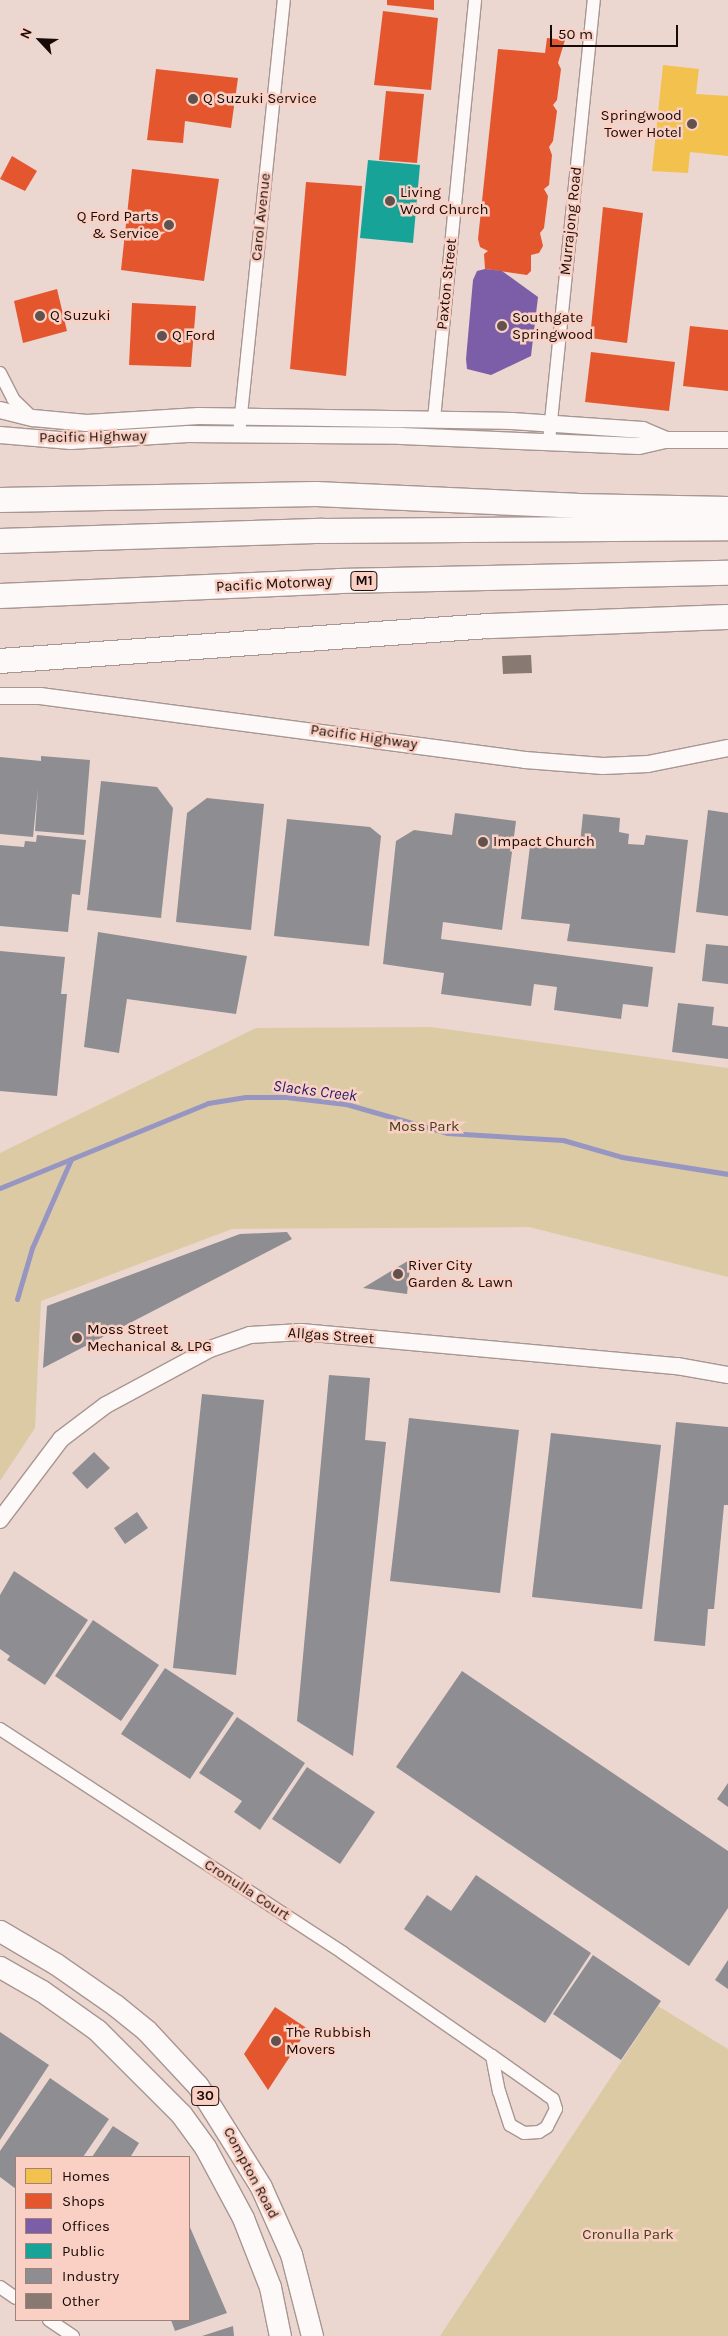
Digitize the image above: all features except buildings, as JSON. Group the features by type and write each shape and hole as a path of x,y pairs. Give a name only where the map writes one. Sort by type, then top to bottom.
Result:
{"highway":[{"path":"0,500 316,494 728,510"},
{"path":"0,541 324,531 728,528"},
{"name":"Pacific Motorway","path":"0,596 339,581 728,573"},
{"path":"0,661 490,626 728,616"}],"main road":[{"name":"Compton Road","path":"0,1931 56,1964 115,2005 146,2030 198,2086 261,2187 290,2254 312,2336"},
{"name":"Compton Road","path":"0,1967 57,2000 97,2030 181,2114 204,2147 243,2218 270,2287 280,2336"}],"street":[{"name":"Carol Avenue","path":"239,434 284,0"},
{"name":"Paxton Street","path":"434,419 475,0"},
{"name":"Murrajong Road","path":"550,441 594,0"},
{"path":"0,372 13,399 34,418"},
{"name":"Pacific Highway","path":"0,410 34,418 87,423 240,416 434,419 551,424 643,430 666,440"},
{"name":"Pacific Highway","path":"0,435 71,441 239,434 550,441 639,446 666,440 728,440"},
{"name":"Pacific Highway","path":"0,696 40,696 525,760 603,766 648,764 728,748"},
{"name":"Allgas Street","path":"0,1520 61,1439 106,1405 210,1349 250,1335 301,1332 677,1366 728,1374"},
{"name":"Cronulla Court","path":"0,1729 343,1953 492,2056 553,2099 556,2110 546,2127 539,2132 524,2133 510,2125 498,2092 492,2056"},
{"path":"0,2287 15,2297"},
{"path":"50,2321 73,2336"}],"green space":[{"name":"Moss Park","path":"431,1027 728,1068 728,1277 529,1227 232,1229 41,1301 35,1428 0,1481 0,1153 256,1028"},
{"name":"Cronulla Park","path":"658,2006 728,2049 728,2336 440,2336"}],"waterway":[{"name":"Slacks Creek","path":"0,1188 208,1103 246,1097 286,1097 346,1104 447,1133 563,1140 622,1157 728,1174"},
{"path":"17,1299 32,1248 71,1159"}],"place":[{"name":"Q Suzuki Service","path":"193,99"},
{"name":"Springwood Tower Hotel","path":"692,124"},
{"name":"Living Word Church","path":"390,201"},
{"name":"Q Ford Parts & Service","path":"169,225"},
{"name":"Q Suzuki","path":"40,316"},
{"name":"Southgate Springwood","path":"502,326"},
{"name":"Q Ford","path":"162,336"},
{"name":"Impact Church","path":"483,842"},
{"name":"River City Garden & Lawn","path":"398,1274"},
{"name":"Moss Street Mechanical & LPG","path":"77,1338"},
{"name":"The Rubbish Movers","path":"276,2041"}]}
